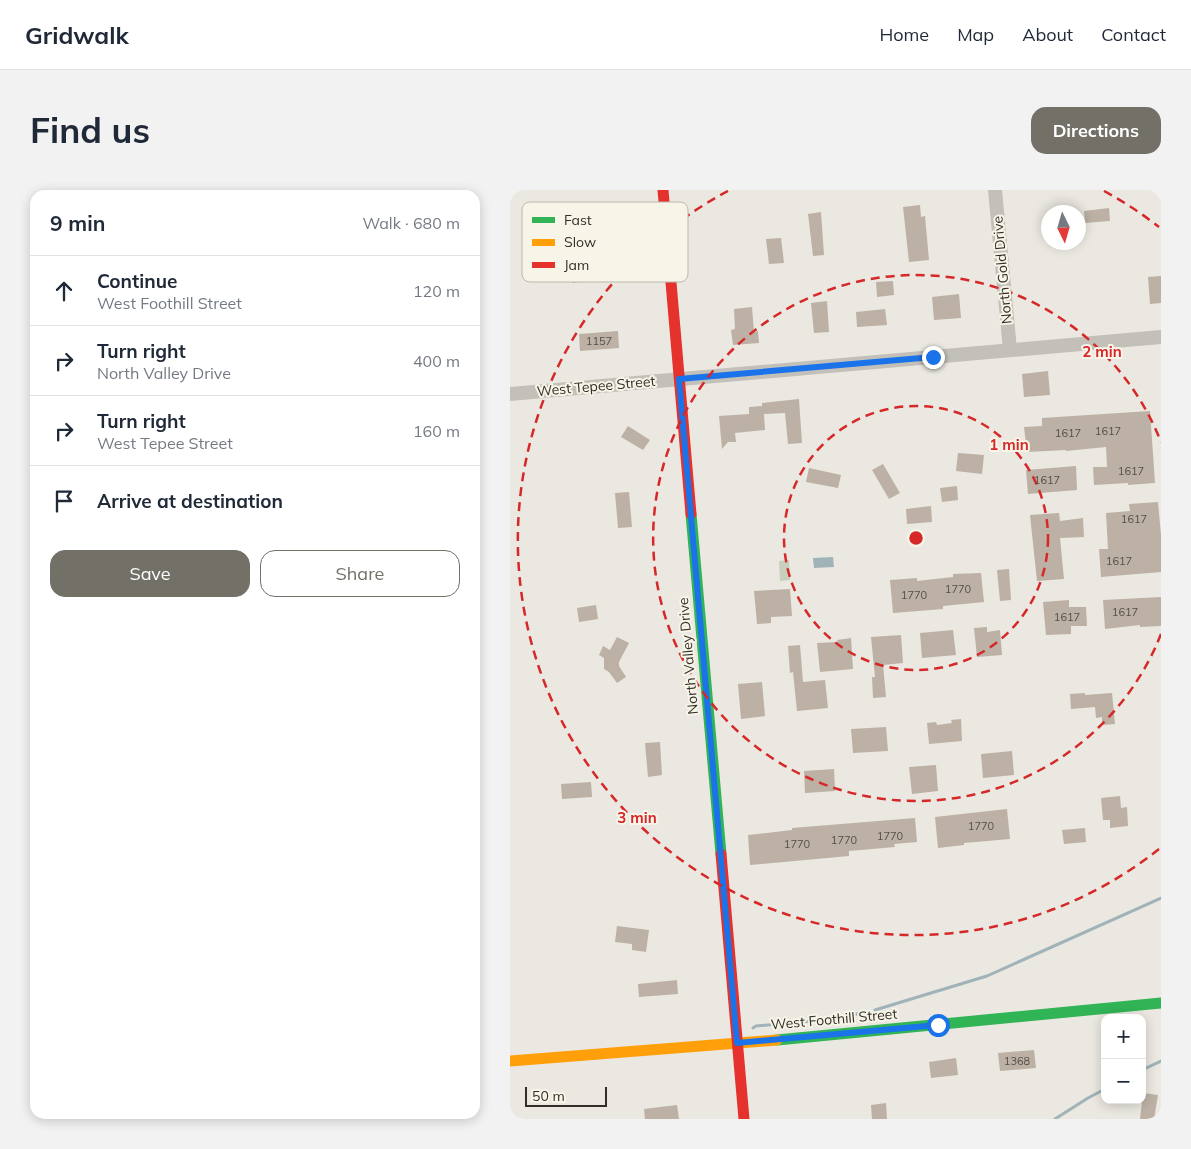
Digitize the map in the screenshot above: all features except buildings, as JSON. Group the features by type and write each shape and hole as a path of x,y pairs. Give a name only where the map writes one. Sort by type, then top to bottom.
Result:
{"street":[{"name":"North Gold Drive","path":"995,190 1010,350"},
{"name":"North Valley Drive","path":"671,282 744,1119"},
{"name":"West Tepee Street","path":"510,394 1161,337"},
{"name":"West Foothill Street","path":"510,1061 737,1043 1161,1003"}],"green space":[{"path":"789,560 790,580 780,581 779,561"}],"shaded area":[{"path":"833,557 834,567 814,568 813,558"}],"waterway":[{"path":"875,1010 987,976 1161,898"},
{"path":"753,1028 756,1026 847,1018 859,1013"},
{"path":"1146,1068 1161,1061"},
{"path":"1055,1119 1101,1091"}],"traffic: fast":[{"path":"691,514 721,854"},
{"path":"777,1040 1161,1003"}],"traffic: slow":[{"path":"510,1061 777,1040"}],"traffic: jam":[{"path":"663,190 664,202"},
{"path":"671,282 691,514"},
{"path":"721,854 744,1119"}],"route":[{"path":"933,357 679,379 737,1043 938,1025"}]}
